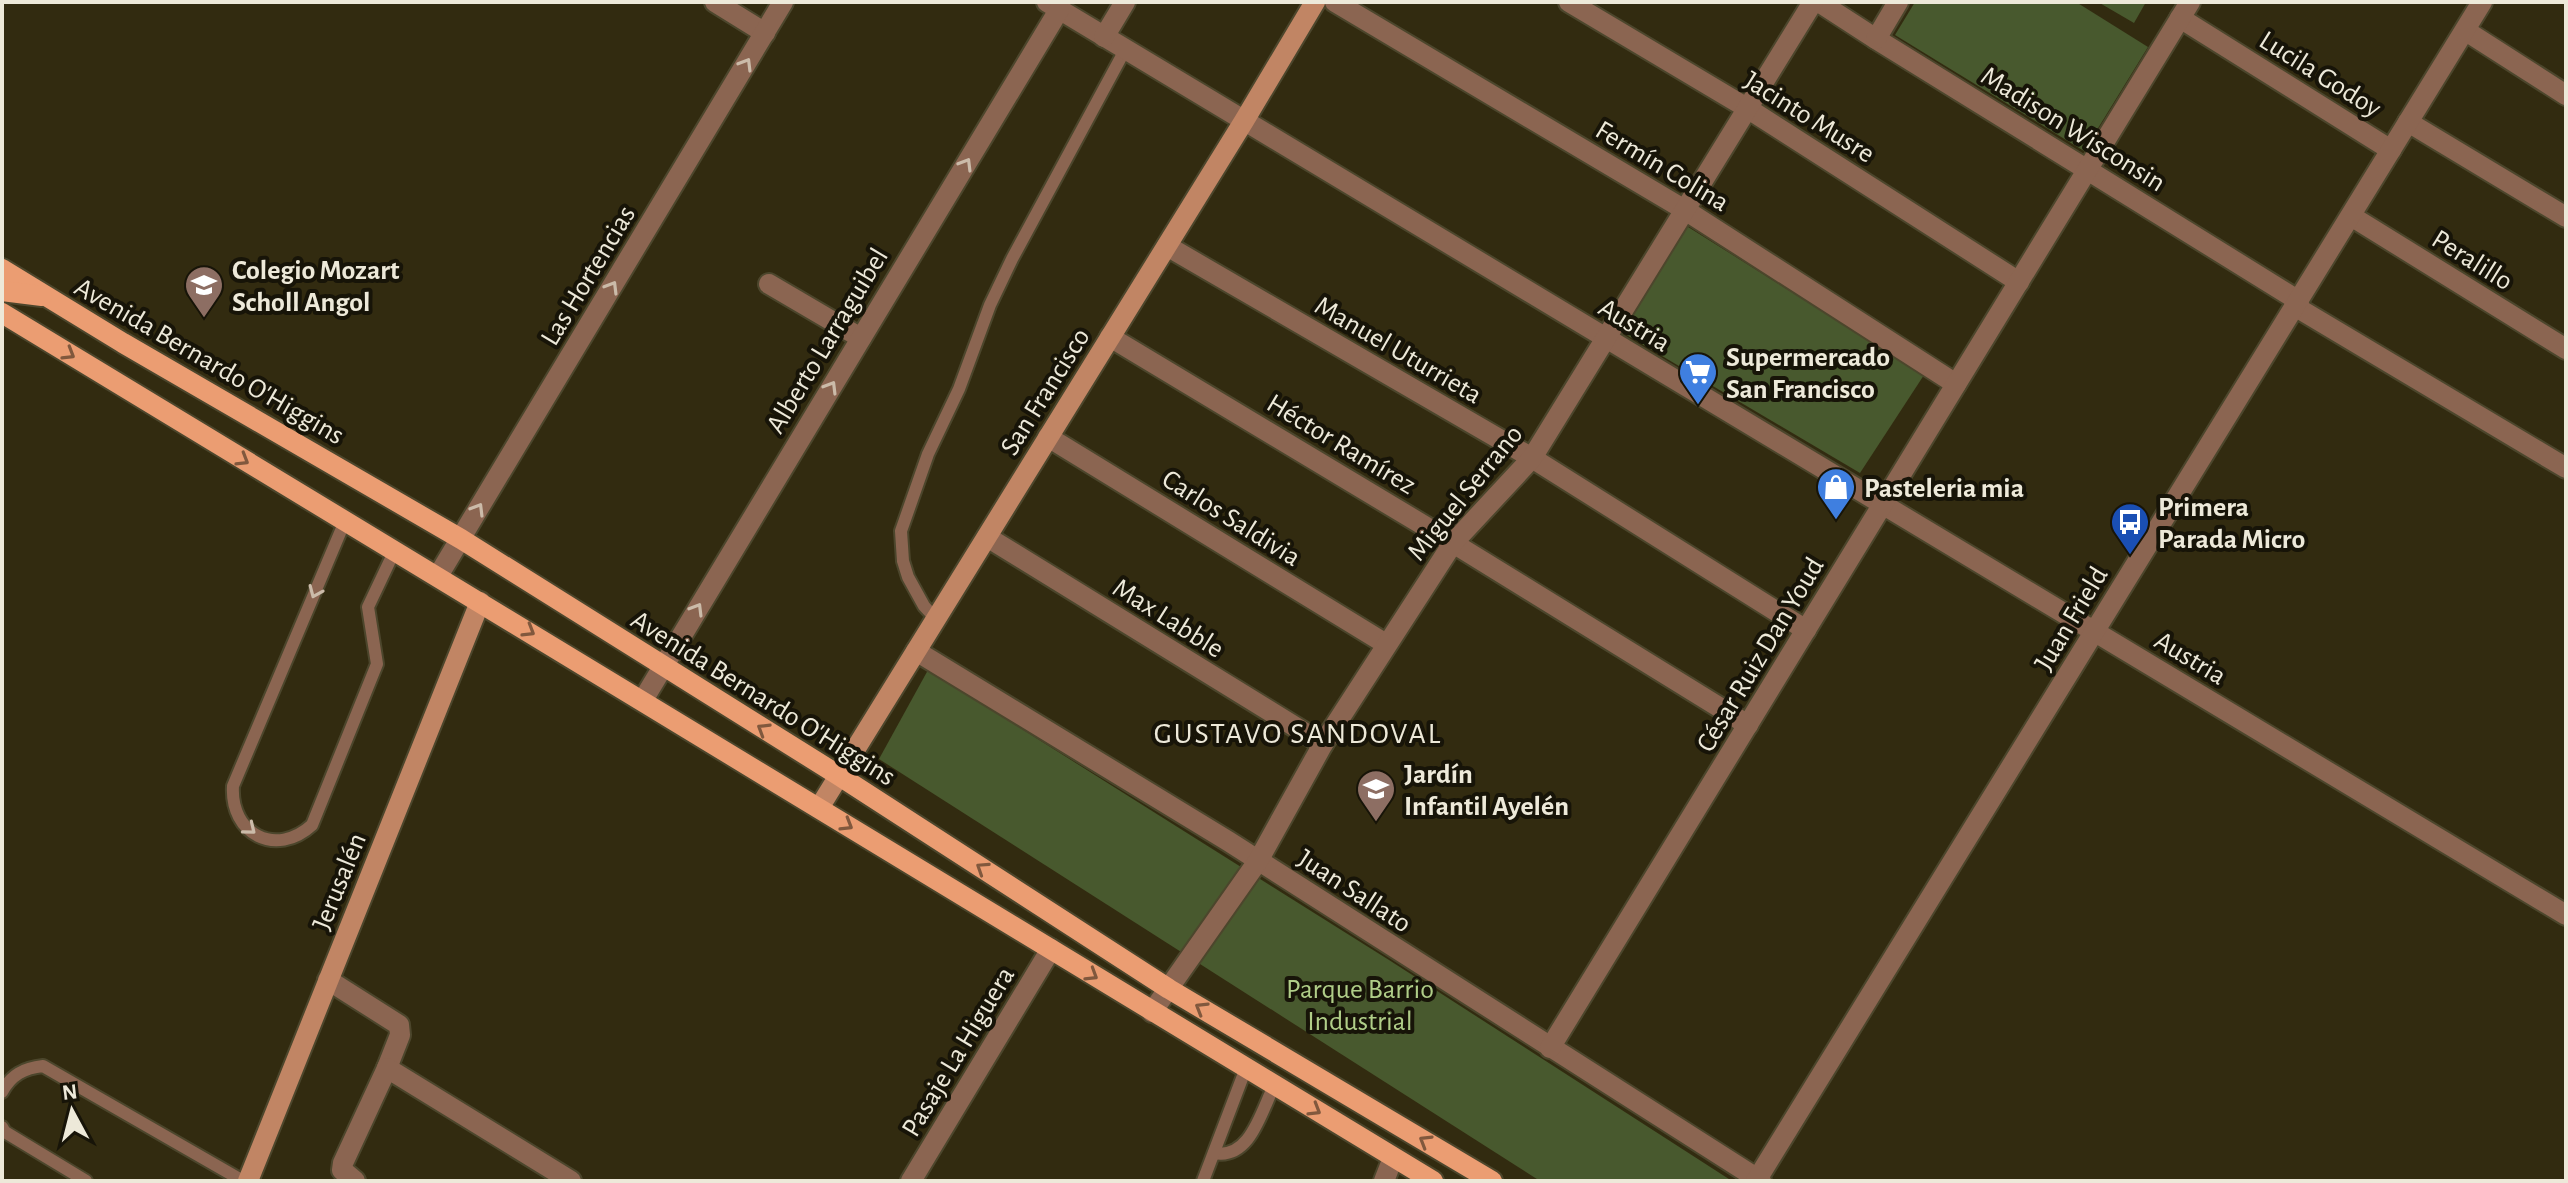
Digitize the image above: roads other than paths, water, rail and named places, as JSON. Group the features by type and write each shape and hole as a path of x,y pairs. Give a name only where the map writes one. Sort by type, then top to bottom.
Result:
{"main road":[{"name":"Avenida Bernardo O'Higgins","path":"2,269 461,539 838,775 1169,989 1492,1181"},
{"path":"2,291 46,296"},
{"path":"2,313 1433,1181"}],"street":[{"path":"715,2 765,33"},
{"name":"Las Hortencias","path":"438,576 783,2"},
{"path":"1104,37 1125,2"},
{"name":"San Francisco","path":"819,808 1315,2"},
{"name":"Fermín Colina","path":"1335,2 1685,210 1956,384"},
{"name":"Jacinto Musre","path":"1569,2 1747,108 2019,282"},
{"name":"Miguel Serrano","path":"1152,1012 1258,861 1323,744 1453,543 1532,458 1813,2"},
{"name":"Madison Wisconsin","path":"1819,2 2298,304 2566,468"},
{"path":"1876,39 1898,2"},
{"name":"Juan Frield","path":"1758,1180 2481,2"},
{"name":"Austria","path":"1053,6 2566,915"},
{"name":"Alberto Larraguibel","path":"643,700 861,338 1053,6"},
{"name":"Lucila Godoy","path":"2185,10 2391,150"},
{"name":"César Ruiz Dan Youd","path":"1550,1048 2185,10"},
{"path":"2466,31 2565,93"},
{"path":"2408,122 2566,217"},
{"name":"Peralillo","path":"2351,216 2566,349"},
{"name":"Manuel Uturrieta","path":"1167,246 1532,458 1806,630"},
{"path":"769,284 861,338"},
{"name":"Héctor Ramírez","path":"1110,337 1748,725"},
{"name":"Carlos Saldivia","path":"1048,437 1386,644"},
{"name":"Max Labble","path":"987,537 1323,744"},
{"name":"Jerusalén","path":"245,1181 480,602"},
{"name":"Juan Sallato","path":"916,651 1258,861 1758,1180"},
{"name":"Pasaje La Higuera","path":"911,1181 1051,949"},
{"path":"328,980 399,1025 400,1035 387,1068 343,1163 342,1170 355,1181"},
{"path":"387,1068 571,1181"},
{"path":"1384,1181 1393,1158"}],"lane":[{"path":"936,619 915,593 908,577 903,561 901,531 928,454 959,389 990,305 1125,50"},
{"path":"345,521 233,786 234,808 238,818 252,833 262,838 283,840 304,832 312,825 377,664 368,607 395,550"},
{"path":"2,1092 17,1073 43,1066 245,1181"},
{"path":"1203,1181 1246,1068"},
{"path":"1214,1153 1230,1154 1244,1146 1274,1086"},
{"path":"2,1127 5,1132 86,1181"}],"place":[{"name":"Colegio Mozart Scholl Angol","path":"204,319"},
{"name":"Supermercado San Francisco","path":"1698,406"},
{"name":"Pasteleria mia","path":"1836,521"},
{"name":"Primera Parada Micro","path":"2130,556"},
{"name":"Jardín Infantil Ayelén","path":"1376,823"}],"district":[{"name":"GUSTAVO SANDOVAL","path":"1298,733"}],"park label":[{"name":"Parque Barrio Industrial","path":"1360,1004"}]}
